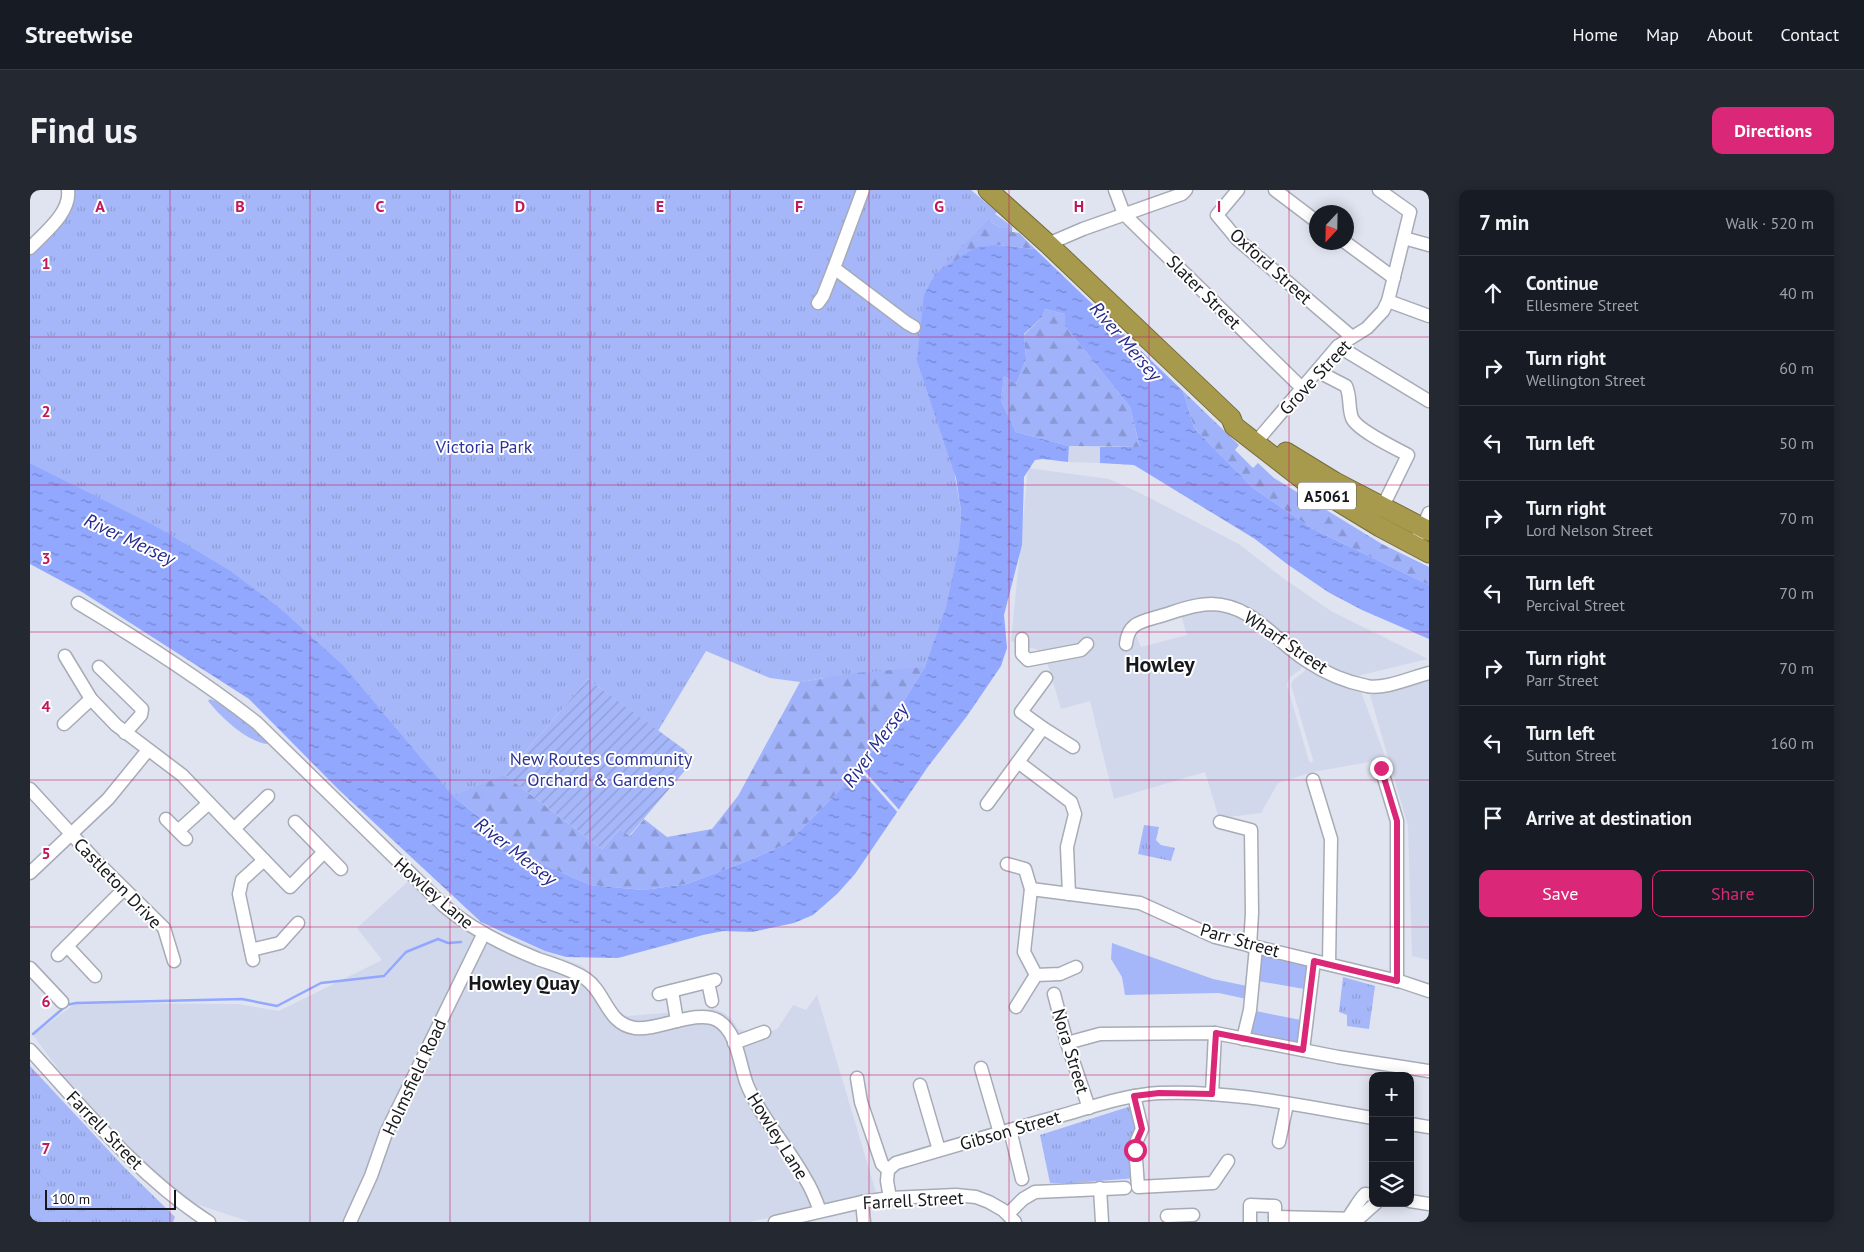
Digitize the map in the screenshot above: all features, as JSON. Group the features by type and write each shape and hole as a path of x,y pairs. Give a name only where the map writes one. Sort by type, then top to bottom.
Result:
{"highway":[{"name":"A5061","path":"988,190 1048,244 1231,418 1234,426 1306,482 1421,549"},
{"name":"A5061","path":"1231,418 1239,418 1300,462 1382,508 1427,524"}],"street":[{"path":"30,248 63,211 68,202 68,190"},
{"path":"818,303 823,296 863,190"},
{"name":"Slater Street","path":"1115,190 1124,214 1302,388"},
{"path":"1048,244 1083,229 1182,194 1186,190"},
{"name":"Oxford Street","path":"1238,190 1217,215 1237,239 1352,337"},
{"name":"Grove Street","path":"1262,435 1338,346 1367,328 1383,311 1388,301 1410,212 1379,190"},
{"path":"1284,193 1309,215"},
{"path":"1404,238 1429,245"},
{"path":"1354,248 1394,278"},
{"path":"834,268 914,327"},
{"path":"1388,301 1429,316"},
{"path":"1338,346 1429,401"},
{"path":"1317,371 1346,386 1350,396 1350,411 1353,420 1408,455 1382,508"},
{"path":"1421,549 1427,524"},
{"name":"Howley Lane","path":"78,603 153,649 233,704 257,723 443,905 464,922 484,935 538,959 576,972 588,980 597,990 607,1008 623,1024 635,1028 646,1028 677,1020 707,1017 716,1019 722,1024 734,1043 748,1086 766,1120 806,1179 820,1211"},
{"name":"Wharf Street","path":"1126,644 1131,629 1140,622 1193,606 1222,605 1250,615 1307,661 1341,678 1362,685 1379,687 1429,673"},
{"path":"1022,639 1022,654 1028,660 1082,650 1087,644"},
{"path":"64,656 91,699 125,733 182,775 290,888 324,852"},
{"path":"99,667 142,709 141,715 125,733"},
{"path":"1046,678 1021,712 1073,747"},
{"path":"64,724 91,699"},
{"path":"987,804 1043,728"},
{"path":"30,873 108,799 148,750"},
{"path":"1018,762 1071,802 1075,814 1066,847 1069,894"},
{"path":"1381,768 1397,821 1397,981"},
{"path":"1313,780 1331,839 1329,964"},
{"name":"Castleton Drive","path":"30,789 124,889 164,928 174,961"},
{"path":"234,828 268,796"},
{"path":"166,819 182,835 209,802"},
{"path":"296,822 341,869"},
{"path":"1220,822 1250,830 1253,947 1250,1010 1243,1039"},
{"path":"264,860 242,880 239,894 252,955 280,943 298,923"},
{"path":"1007,864 1025,870 1031,889 1024,952 1036,975"},
{"path":"95,976 62,951 124,889"},
{"name":"Parr Street","path":"1031,889 1140,903 1215,937 1425,989"},
{"name":"Holmsfield Road","path":"350,1222 371,1176 386,1133 484,935"},
{"path":"1303,1050 1314,961"},
{"path":"1036,975 1060,974 1076,967"},
{"path":"30,968 62,1002"},
{"path":"1016,1007 1036,975"},
{"path":"659,994 712,981 712,1001"},
{"path":"672,991 677,1020"},
{"name":"Nora Street","path":"1054,994 1067,1043 1089,1108"},
{"path":"734,1043 764,1032"},
{"path":"1212,1094 1216,1033"},
{"path":"1067,1043 1100,1034 1216,1033 1429,1072"},
{"name":"Farrell Street","path":"30,1050 125,1153 170,1194 209,1222"},
{"path":"980,1068 1022,1180"},
{"path":"857,1078 861,1102 882,1164 888,1170 887,1181 890,1198"},
{"path":"920,1085 939,1150"},
{"name":"Gibson Street","path":"888,1170 896,1163 939,1150 1134,1096 1159,1093 1247,1097 1369,1117"},
{"path":"1134,1096 1142,1129 1135,1145 1138,1187 1214,1182 1228,1161"},
{"path":"1280,1142 1287,1104"},
{"path":"1414,1125 1429,1127"},
{"path":"1100,1188 1102,1222"},
{"path":"1012,1218 1023,1199 1035,1192 1125,1188"},
{"path":"1348,1218 1358,1201 1366,1194 1369,1194"},
{"name":"Farrell Street","path":"775,1222 862,1202 890,1198 956,1195 990,1202 1012,1218"},
{"path":"862,1202 864,1222"},
{"path":"1414,1202 1429,1204"},
{"path":"1250,1222 1250,1205 1276,1206 1275,1219 1358,1219 1372,1207"},
{"path":"1167,1214 1193,1215"}],"shaded area":[{"path":"1069,446 1100,447 1100,463 1068,462"},
{"path":"1028,468 1109,479 1140,493 1239,544 1283,578 1331,611 1428,659 1357,676 1386,759 1313,772 1278,783 1261,813 1219,818 1205,772 1114,799 1090,701 1061,709 1047,662 1047,653 1011,641","holes":["1202,603 1223,603 1250,613 1310,661 1304,672 1293,680 1291,685 1313,760 1312,763 1309,761 1287,685 1290,677 1300,670 1305,662 1248,617 1233,610 1211,606 1180,612 1187,635 1141,647 1131,623"]},
{"path":"1429,678 1429,960 1412,956 1408,826 1370,695"},
{"path":"416,874 472,923 582,966 597,978 619,1014 627,1016 714,1009 731,1018 738,1029 746,1031 763,1025 766,1034 778,1028 793,1005 806,1010 817,995 876,1192 750,1222 250,1222 179,1198 67,1081 33,1035 76,1003 238,1004 279,1011 382,960 357,928"}],"green space":[{"name":"Victoria Park","path":"72,190 971,190 997,212 936,273 924,295 961,511 959,545 946,607 925,667 856,673 800,682 770,678 706,651 658,731 588,679 505,775 453,796 344,666 281,609 232,572 161,530 30,463 30,252"},
{"path":"988,209 1012,226 1012,228 1001,228 992,223"},
{"path":"988,209 992,223 1001,228 1012,228 1012,232 1019,233 1035,249 996,245 936,273 959,545 946,607 925,667 863,766 788,843 687,884 643,890 590,885 542,864 498,833 453,796 344,666 281,609 232,572 50,472 30,463 30,430 478,735 505,775 602,849 620,829 630,836 644,819 667,837 712,829 738,796 800,682 825,678 911,289"},
{"path":"1045,309 1065,314 1065,326 1130,407 1140,447 1069,446 1016,432 1001,401 1004,376 1016,384 1026,359 1024,335 1042,317"},
{"path":"1183,391 1239,445 1235,450 1253,468 1258,463 1274,478 1382,544 1429,567 1429,585 1311,528 1253,488 1194,428"},
{"name":"New Routes Community Orchard & Gardens","path":"588,679 685,750 693,761 629,836 620,829 602,849 505,775"},
{"path":"210,699 227,707 241,717 261,735 267,744 250,738 234,727 208,701"},
{"path":"1144,825 1159,827 1156,840 1161,845 1175,848 1171,861 1138,854"},
{"path":"1112,943 1213,979 1252,987 1251,1000 1219,993 1125,995 1122,977 1111,959"},
{"path":"1256,947 1314,961 1310,990 1252,980"},
{"path":"1343,977 1375,986 1369,1029 1347,1026 1347,1015 1339,1012"},
{"path":"1250,1010 1306,1021 1303,1050 1243,1039"},
{"path":"30,1066 125,1168 175,1217 173,1222 30,1222"},
{"path":"1131,1106 1136,1111 1137,1178 1050,1183 1040,1135"}],"water":[{"name":"River Mersey","path":"996,245 1035,249 1183,391 1194,428 1253,488 1311,528 1429,585 1429,639 1362,610 1328,592 1255,539 1134,465 1100,463 1100,447 1140,447 1130,407 1065,326 1065,314 1045,309 1042,317 1024,334 1026,359 1016,384 1004,376 1001,401 1016,432 1069,446 1068,462 1035,460 1024,477 1022,545 1004,615 1007,648 1001,666 967,716 927,768 855,874 837,894 813,915 794,923 752,932 723,931 618,958 566,957 545,951 481,922 339,790 249,699 82,592 30,564 30,463 155,526 232,572 281,609 344,666 453,796 498,833 542,864 590,885 643,890 687,884 788,843 863,766 925,667 946,607 959,545 961,511 956,478 917,361 924,295 936,273 975,248"}],"pier":[{"path":"861,767 901,812 900,815 859,769"}],"waterway":[{"path":"33,1034 67,1005 76,1003 242,999 277,1006 321,983 384,976 406,952 438,939 448,943 461,942"}],"district":[{"name":"Howley","path":"1160,664"},
{"name":"Howley Quay","path":"524,983"}],"route":[{"path":"1135,1150 1135,1145 1142,1129 1134,1096 1159,1093 1212,1094 1216,1033 1303,1050 1314,961 1397,981 1397,821 1381,768"}]}
